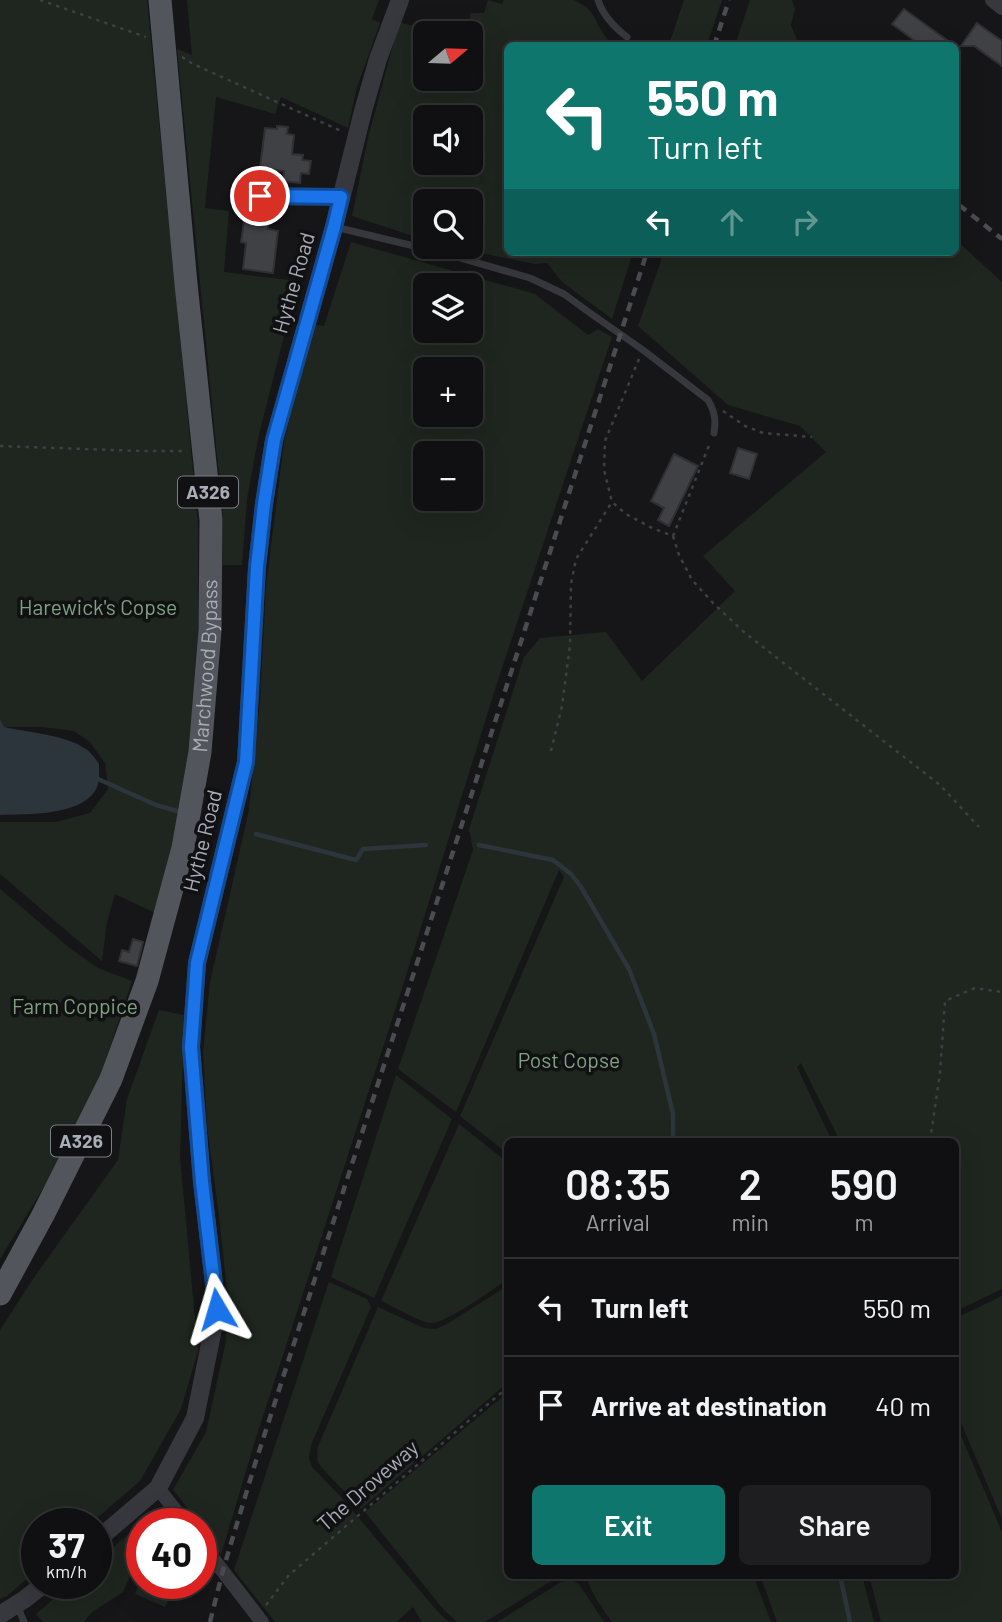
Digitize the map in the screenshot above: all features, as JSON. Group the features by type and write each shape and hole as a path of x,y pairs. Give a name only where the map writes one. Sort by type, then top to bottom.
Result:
{"main road":[{"name":"Marchwood Bypass","path":"0,1294 111,1079 147,981 183,848 200,752 210,630 211,520 160,0"}],"street":[{"name":"Hythe Road","path":"158,1488 195,1418 217,1309 202,1182 191,1047 197,963 246,762 257,567 274,440 334,227 355,138 378,59 400,0"},
{"path":"992,0 1002,8"},
{"path":"112,1527 158,1488 174,1508"},
{"path":"217,1564 260,1619"},
{"path":"0,1615 24,1599"}],"lane":[{"path":"598,0 616,29 627,37"},
{"path":"264,196 341,197"},
{"path":"334,227 443,253 530,278 564,294 643,349 708,400 716,421 714,433"},
{"path":"17,1604 24,1622"}],"path":[{"path":"40,0 164,45 193,64 355,138"},
{"path":"264,196 265,221"},
{"path":"643,349 605,441 604,470 611,502 626,514 673,537"},
{"path":"708,400 745,426 763,432 812,438"},
{"path":"714,433 673,537 692,580 746,632 940,785 979,827"},
{"path":"0,446 204,451"},
{"path":"551,751 562,706 569,657 571,584 576,559 611,502"},
{"path":"930,1138 940,1073 945,1000 975,988 1002,992"},
{"name":"The Droveway","path":"260,1619 289,1575 504,1390"}],"green space":[{"name":"Harewick's Copse","path":"0,0 147,0 198,522 198,631 189,751 172,846 155,913 115,894 107,922 102,961 0,874 0,822 56,822 90,813 108,789 105,763 90,742 74,731 42,727 3,727 0,719"},
{"path":"187,0 379,0 372,19 380,23 357,87 348,128 281,97 275,114 216,97 205,208 229,211 224,272 298,281 259,434 247,499 242,565 223,565 223,516 177,49 192,55"},
{"path":"488,0 502,4 504,0 574,0 588,9 611,42 504,42 504,256 632,256 612,319 562,282 547,263 535,264 483,254 483,189 413,189 413,236 352,216 368,138 399,22 413,26 413,91 483,91 483,21 469,21 471,13 484,13"},
{"path":"684,0 722,0 708,42 670,42"},
{"path":"750,0 792,0 795,9 791,25 798,42 736,42"},
{"path":"351,242 461,273 413,273 413,343 483,343 483,279 535,294 588,335 598,329 612,337 497,683 221,1555 217,1549 217,1508 187,1508 173,1490 206,1432 226,1341 228,1298 207,1126 203,1052 210,982 249,810 260,699 266,586 284,442 312,324 324,326"},
{"name":"Post Copse","path":"959,243 1002,282 1002,1289 959,1310 959,1138 838,1138 801,1063 797,1067 831,1138 504,1138 504,1151 460,1116 564,877 559,870 456,1112 398,1069 473,850 469,829 524,657 540,638 606,632 642,681 735,591 703,556 826,452 800,426 728,405 638,326 663,256 959,256"},
{"name":"Farm Coppice","path":"0,889 71,949 98,968 132,981 101,1074 70,1144 0,1259"},
{"path":"159,1010 184,1015 180,1157 198,1351 181,1409 140,1481 109,1508 21,1508 21,1584 0,1599 0,1330 118,1160 127,1099"},
{"path":"396,1075 452,1119 374,1298 331,1277"},
{"path":"459,1124 504,1160 504,1282 438,1322 426,1322 381,1301"},
{"path":"329,1282 367,1299 371,1307 311,1445 309,1458 312,1467 449,1622 422,1622 413,1607 397,1622 275,1622 234,1570"},
{"path":"504,1288 504,1386 361,1509 322,1468 318,1462 317,1449 378,1307 424,1328 436,1329"},
{"path":"1002,1296 1002,1519 959,1418 959,1317"},
{"path":"504,1396 504,1579 555,1579 485,1622 457,1622 443,1609 365,1512"},
{"path":"959,1431 1002,1532 1002,1622 881,1622 870,1579 959,1579"},
{"path":"126,1536 126,1585 123,1592 92,1612 84,1622 43,1622 36,1614 54,1599 112,1599 112,1548"},
{"path":"587,1579 755,1579 771,1622 612,1622 593,1594"},
{"path":"761,1579 863,1579 874,1622 777,1622"},
{"path":"572,1580 579,1584 604,1622 497,1622 561,1582"},
{"path":"147,1599 168,1599 165,1607"}],"shaded area":[{"path":"0,719 4,727 57,737 86,749 99,764 95,791 77,805 65,809 38,814 0,815"}],"building":[{"path":"904,9 949,42 917,42 892,24"},
{"path":"977,23 1002,41 1002,66 974,46 961,46"},
{"path":"277,126 288,127 287,134 294,135 292,154 303,155 302,160 311,161 309,174 301,173 300,183 283,181 284,171 260,168 265,128 277,129"},
{"path":"244,222 268,225 268,229 278,231 273,273 243,269 246,243 241,242"},
{"path":"738,448 757,454 749,479 730,473"},
{"path":"674,454 698,466 669,526 658,520 664,508 651,501"},
{"path":"133,939 143,942 137,966 119,961 122,950 129,952"}],"waterway":[{"path":"98,779 156,805 177,811"},
{"path":"256,834 356,860 363,849 426,845"},
{"path":"479,845 553,860 571,874 581,887 629,969 654,1034 673,1114 673,1138"},
{"path":"841,1579 850,1622"}],"railway":[{"path":"715,42 729,0"},
{"path":"959,205 1002,239"},
{"path":"210,1622 255,1464 646,256"}],"route":[{"path":"217,1309 202,1182 191,1047 197,963 246,762 257,567 274,440 341,197 260,196"}]}
